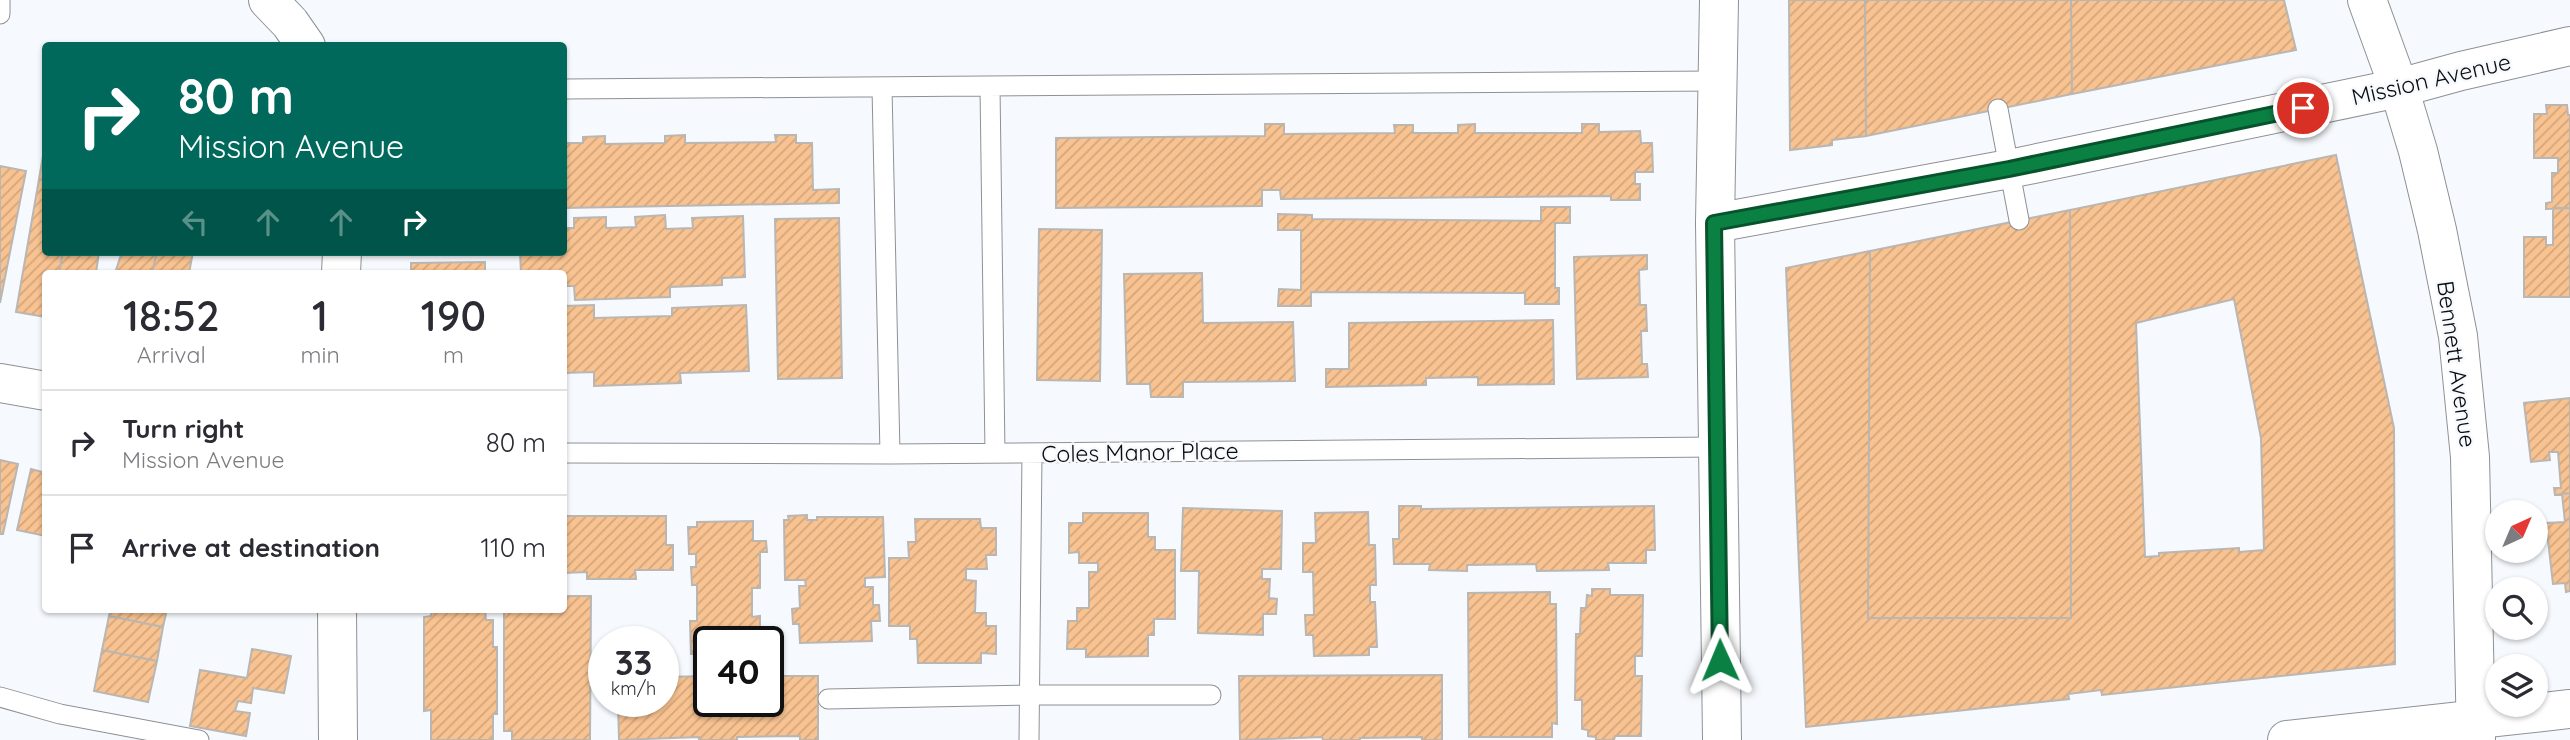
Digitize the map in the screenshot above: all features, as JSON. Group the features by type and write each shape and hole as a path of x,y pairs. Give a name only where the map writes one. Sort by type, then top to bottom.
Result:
{"street":[{"path":"268,0 303,42"},
{"path":"1719,0 1714,223 1722,740"},
{"name":"Bennett Avenue","path":"2367,0 2399,88 2437,230 2458,336 2470,457 2476,730"},
{"name":"Mission Avenue","path":"1714,223 2009,169 2399,88 2570,46"},
{"path":"0,383 42,390"},
{"path":"337,613 338,740"},
{"path":"2287,740 2476,730 2570,709"}],"lane":[{"path":"0,0 0,14"},
{"path":"567,89 1717,81"},
{"path":"990,87 995,453"},
{"path":"882,88 890,454"},
{"path":"1998,109 2019,220"},
{"name":"Coles Manor Place","path":"567,453 890,454 1716,447"},
{"path":"1029,740 1032,453"},
{"path":"828,699 1211,695"},
{"path":"0,697 60,714 199,740"}],"building":[{"path":"1789,0 1865,0 1866,136 1832,140 1832,145 1790,150"},
{"path":"1865,0 2071,0 2072,94 1866,136"},
{"path":"2071,0 2284,0 2296,50 2072,94"},
{"path":"2546,105 2567,105 2570,115 2570,208 2546,209 2546,203 2552,202 2552,173 2558,173 2558,158 2534,158 2534,114 2547,114"},
{"path":"1265,124 1284,124 1284,134 1395,133 1394,125 1413,125 1413,133 1458,133 1458,125 1475,124 1475,133 1582,133 1582,124 1599,124 1599,132 1640,131 1641,143 1652,143 1653,172 1635,172 1635,184 1640,184 1640,200 1611,200 1611,196 1281,199 1280,190 1262,190 1262,206 1056,208 1056,138 1265,136"},
{"path":"685,135 685,143 776,142 775,135 796,135 796,143 812,143 813,190 839,189 839,203 567,208 567,143 583,143 583,137 605,136 605,144 665,143 665,136"},
{"path":"2336,155 2394,428 2395,664 2102,695 2101,690 2068,694 2069,699 1806,727 1786,268 1870,251 1868,618 2071,618 2070,210","holes":["2234,299 2261,438 2264,550 2239,552 2239,548 2159,553 2159,556 2145,557 2136,323"]},
{"path":"42,162 42,256 62,256 60,270 42,270 42,316 16,312"},
{"path":"0,166 26,171 0,303"},
{"path":"1541,207 1570,207 1570,223 1555,223 1555,288 1559,288 1559,304 1525,304 1525,293 1311,292 1311,306 1278,306 1279,289 1301,290 1301,230 1278,230 1278,214 1312,215 1312,219 1541,221"},
{"path":"2553,208 2570,208 2570,297 2524,297 2524,237 2546,237 2546,245 2553,245"},
{"path":"2070,210 2071,618 1868,618 1870,251"},
{"path":"665,215 666,229 693,228 692,218 743,216 745,277 722,278 722,285 670,287 670,297 575,300 574,286 567,286 567,270 521,270 520,256 567,256 567,228 574,228 574,218 606,217 606,228 636,227 635,217"},
{"path":"839,218 842,378 778,379 775,219"},
{"path":"1039,229 1102,230 1100,381 1037,380"},
{"path":"1647,255 1647,269 1639,270 1640,305 1646,305 1647,331 1641,331 1642,364 1647,364 1648,377 1577,379 1574,257"},
{"path":"62,256 98,256 96,270 60,270"},
{"path":"121,256 156,256 153,270 116,270"},
{"path":"156,256 192,256 190,270 153,270"},
{"path":"485,262 485,270 411,270 411,263"},
{"path":"1202,273 1203,323 1293,322 1295,381 1183,382 1183,397 1151,397 1150,384 1127,384 1124,274"},
{"path":"594,305 594,318 672,316 672,308 746,305 749,371 680,373 681,383 594,386 594,372 567,373 567,306"},
{"path":"1553,320 1554,384 1478,385 1478,377 1426,378 1426,385 1326,387 1326,369 1349,369 1349,323"},
{"path":"2570,398 2570,493 2555,495 2554,488 2561,488 2558,452 2549,452 2550,460 2531,462 2524,403"},
{"path":"0,460 18,464 3,534 0,534"},
{"path":"31,469 42,472 42,535 17,530"},
{"path":"2570,493 2570,591 2566,592 2565,583 2553,584 2548,540 2548,523 2565,522 2562,494"},
{"path":"1399,506 1421,506 1421,509 1654,506 1655,550 1646,550 1646,563 1608,563 1609,570 1537,571 1536,564 1467,565 1467,571 1429,570 1430,564 1394,564 1393,539 1399,539"},
{"path":"1183,508 1282,511 1281,569 1262,569 1262,579 1270,579 1269,598 1277,599 1276,614 1263,614 1263,635 1198,633 1199,571 1181,571"},
{"path":"1368,512 1369,545 1375,545 1376,585 1370,585 1370,602 1375,602 1377,647 1369,647 1369,655 1314,656 1313,635 1306,635 1305,615 1314,615 1313,572 1303,572 1303,543 1316,543 1315,513"},
{"path":"1083,513 1148,513 1148,537 1155,537 1155,550 1175,550 1175,619 1154,619 1154,635 1148,635 1148,656 1086,657 1086,649 1067,649 1068,621 1077,621 1077,608 1089,608 1089,572 1098,572 1098,563 1079,563 1079,552 1069,553 1069,523 1083,523"},
{"path":"807,515 807,520 817,520 817,517 883,517 885,577 865,578 865,587 873,587 873,605 879,605 880,621 871,621 872,641 800,643 799,624 793,624 792,609 800,608 799,586 806,586 805,580 785,580 784,520 789,520 788,516"},
{"path":"567,516 666,516 666,545 673,545 673,570 635,570 636,579 587,579 587,572 567,573"},
{"path":"915,519 980,519 981,528 996,528 996,555 986,555 987,569 966,569 966,580 976,581 975,613 986,613 986,626 996,626 996,654 981,653 981,663 918,663 917,639 910,639 910,626 889,626 889,558 909,558 908,542 916,542"},
{"path":"753,521 753,541 766,541 767,552 760,552 760,588 752,588 752,617 760,616 760,626 693,626 691,654 690,621 697,621 697,585 692,585 691,567 696,567 696,554 689,554 688,527 697,527 697,522"},
{"path":"1592,589 1610,589 1610,595 1643,595 1642,656 1635,656 1635,676 1642,676 1641,736 1615,736 1614,740 1596,740 1596,737 1588,736 1588,730 1582,729 1582,700 1575,700 1576,634 1580,634 1581,608 1586,608 1587,595 1592,596"},
{"path":"1550,592 1550,604 1556,604 1557,724 1552,723 1552,737 1469,737 1468,593"},
{"path":"567,596 591,596 591,626 588,626 590,740 512,740 512,731 504,731 504,613 567,613"},
{"path":"110,613 166,613 163,627 109,616"},
{"path":"431,613 485,613 486,620 493,620 493,647 497,647 497,714 493,714 493,740 431,740 431,710 424,711 424,617 431,616"},
{"path":"109,616 163,627 157,661 102,650"},
{"path":"252,649 291,656 284,693 253,688 251,703 238,701 235,711 250,713 246,736 190,726 200,670 247,678"},
{"path":"102,650 157,661 148,702 94,691"},
{"path":"1442,675 1442,740 1422,740 1422,737 1323,740 1322,737 1240,740 1239,676"},
{"path":"693,676 693,717 784,717 784,676 818,676 818,740 800,740 800,736 737,737 737,740 699,740 699,737 619,740 618,717 679,717 679,677"}],"route":[{"path":"1720,660 1714,223 2009,169 2303,108"}]}
